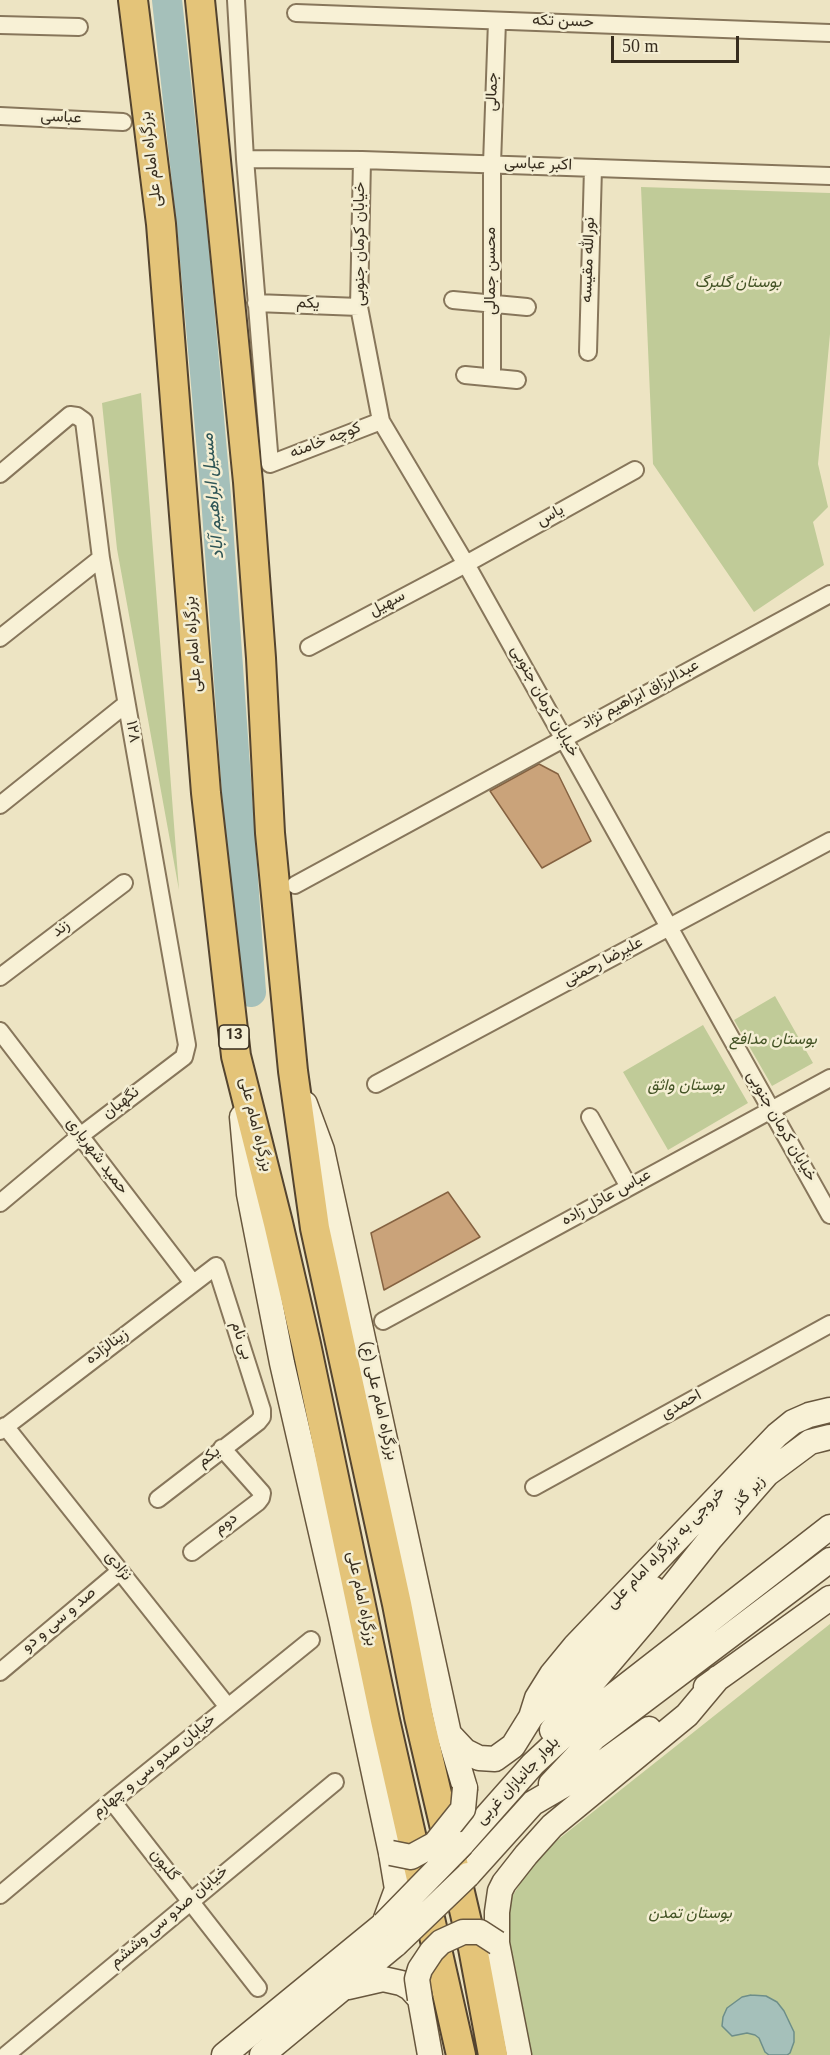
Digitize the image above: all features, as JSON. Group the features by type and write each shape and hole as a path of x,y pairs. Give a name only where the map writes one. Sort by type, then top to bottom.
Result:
{"highway":[{"name":"بزرگراه امام علی","path":"133,0 161,224 206,793 236,1056 306,1344 385,1720 461,2055"},
{"path":"200,0 248,482 261,658 270,833 292,1071 315,1228 419,1717 473,1948 493,2055"}],"main road":[{"path":"236,1056 249,1194 282,1363 341,1619 391,1853 396,1889 390,1934"},
{"name":"بزرگراه امام علی (ع)","path":"292,1071 322,1150 449,1734 465,1788 463,1809 435,1844 411,1857 391,1853"},
{"name":"خروجی به بزرگراه امام علی","path":"531,1718 537,1698 552,1674 575,1647 777,1434 793,1422 830,1410"},
{"name":"زیر گذر","path":"533,1764 549,1733 767,1474 810,1442 830,1437"},
{"name":"بلوار جانبازان غربی","path":"262,2055 343,1989 462,1844 533,1764 573,1727 830,1527"},
{"name":"بلوار جانبازان غربی","path":"224,2055 468,1875 594,1738 830,1560"},
{"path":"449,1734 465,1751 479,1758 495,1759 513,1746 531,1718 657,1586 684,1572"},
{"path":"519,2055 497,1943 500,1892 518,1864 552,1826 687,1715 718,1678 830,1598"},
{"name":"بلوار جانبازان غربی","path":"532,1803 602,1763 718,1678"},
{"path":"430,2055 417,1979 420,1970 432,1951 441,1942 463,1932 480,1932 497,1943"},
{"path":"343,1989 383,1979 392,1980 411,1988 420,1999"}],"street":[{"path":"236,0 256,303"},
{"name":"حسن تکه","path":"296,13 830,33"},
{"name":"جمالی","path":"492,164 497,21"},
{"path":"0,25 79,27"},
{"name":"عباسی","path":"0,116 123,122"},
{"name":"اکبر عباسی","path":"245,159 362,160 830,176"},
{"name":"خیابان کرمان جنوبی","path":"362,160 359,307 381,421 466,564 830,1215"},
{"name":"محسن جمالی","path":"492,164 492,377"},
{"name":"نورالله مقیسه","path":"588,352 593,168"},
{"path":"453,300 527,307"},
{"name":"یکم","path":"256,303 359,307"},
{"name":"کوچه خامنه","path":"256,303 270,464 381,421"},
{"path":"465,375 517,380"},
{"name":"۱۲۸","path":"0,474 70,415 77,416 84,421 101,558 186,1051"},
{"name":"یاس","path":"466,564 635,470"},
{"path":"0,638 101,558"},
{"name":"سهیل","path":"309,647 466,564"},
{"name":"عبدالرزاق ابراهیم نژاد","path":"295,885 830,594"},
{"path":"0,806 126,704"},
{"name":"علیرضا رحمتی","path":"376,1084 830,841"},
{"name":"زند","path":"0,977 124,883"},
{"name":"حمید شهریاری","path":"0,1031 193,1283"},
{"name":"نگهبان","path":"0,1203 80,1136 184,1057 186,1051"},
{"name":"عباس عادل زاده","path":"383,1321 830,1078"},
{"path":"590,1117 629,1187"},
{"name":"زینالزاده","path":"3,1429 216,1266"},
{"name":"بی نام","path":"216,1266 262,1410 262,1417"},
{"name":"احمدی","path":"534,1488 830,1324"},
{"name":"یکم","path":"158,1499 262,1417"},
{"name":"نژادی","path":"3,1429 228,1707"},
{"name":"دوم","path":"192,1552 261,1498 262,1493 222,1448"},
{"name":"صد و سی و دو","path":"0,1672 120,1571"},
{"name":"خیابان صدو سی و چهارم","path":"0,1895 311,1640"},
{"name":"خیابان صدو سی وششم","path":"6,2055 335,1782"},
{"name":"گلبون","path":"112,1802 258,1988"}],"green space":[{"name":"بوستان گلبرگ","path":"641,187 830,193 830,334 818,464 828,507 813,522 824,565 754,612 653,464"},
{"path":"141,393 179,890 117,549 102,403"},
{"name":"بوستان مدافع","path":"775,996 813,1063 772,1086 734,1020"},
{"name":"بوستان واثق","path":"703,1025 748,1103 668,1150 623,1072"},
{"name":"بوستان تمدن","path":"830,1624 830,2055 524,2055 506,1946 510,1900 528,1871 555,1842"}],"water":[{"path":"766,1996 777,2002 784,2011 794,2032 794,2042 787,2055 769,2055 755,2035 747,2033 732,2036 722,2026 727,2008 742,1997"}],"building":[{"path":"539,764 558,774 591,841 542,868 490,791"},
{"path":"448,1192 480,1237 384,1290 371,1233"}],"waterway":[{"name":"مسیل ابراهیم آباد","path":"167,0 193,237 216,497 251,992"}]}
